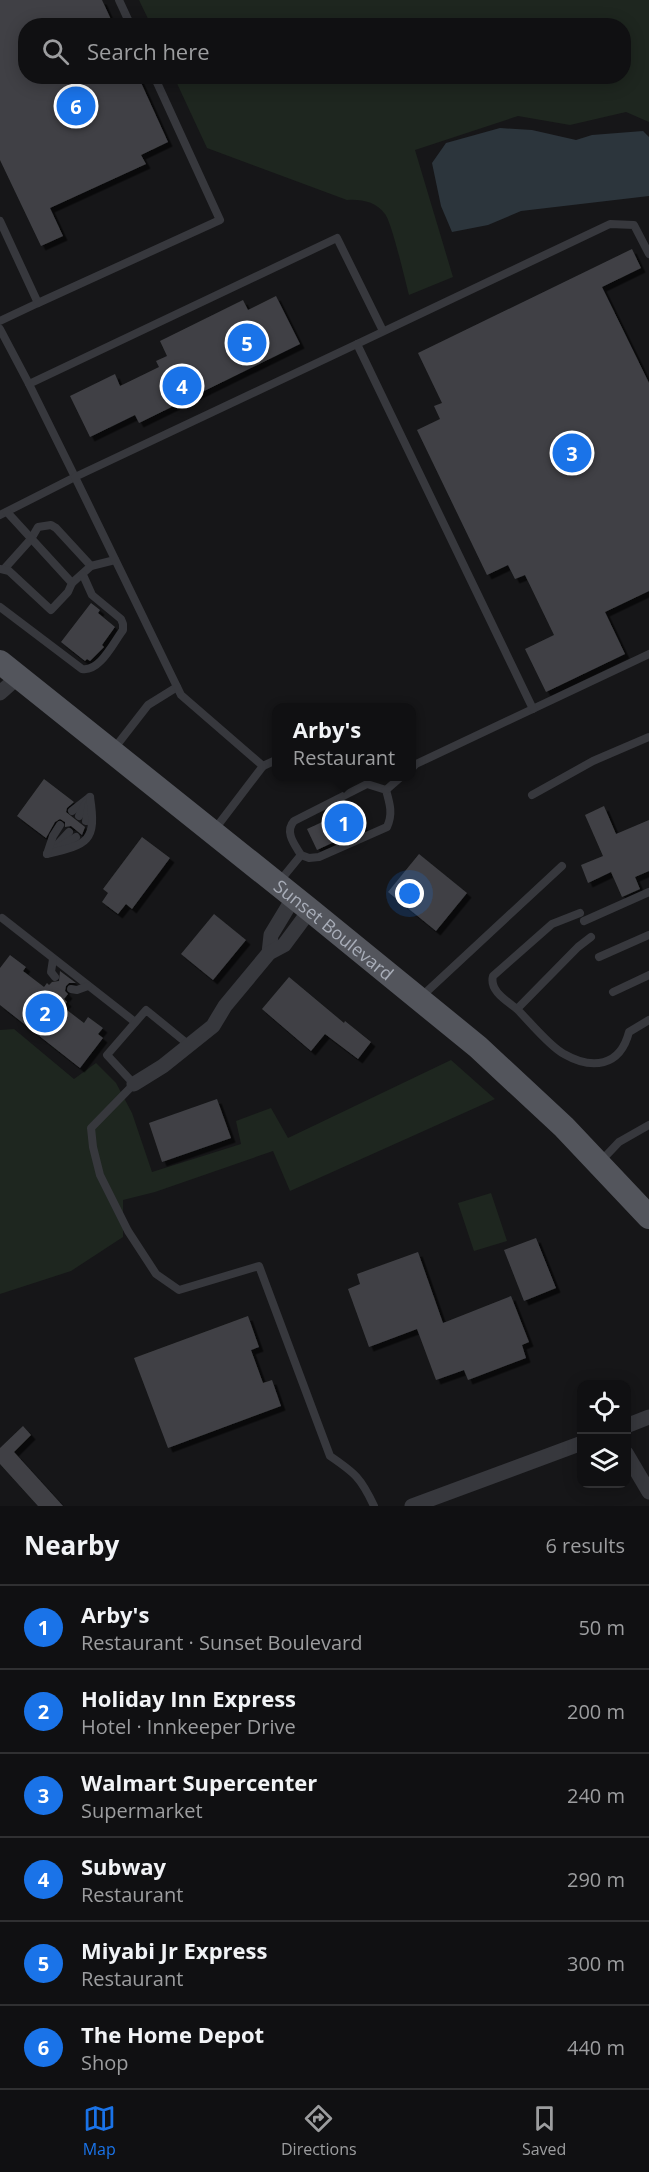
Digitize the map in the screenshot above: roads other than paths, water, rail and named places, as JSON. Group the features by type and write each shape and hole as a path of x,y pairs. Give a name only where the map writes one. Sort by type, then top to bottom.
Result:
{"main road":[{"name":"Sunset Boulevard","path":"9,670 478,1047 522,1087 648,1213"}],"street":[{"path":"0,693 9,670"},
{"path":"134,1084 163,1066 213,1026 225,1006 269,953 284,945 293,897"},
{"path":"631,1424 649,1417"},
{"path":"412,1506 577,1445"},
{"path":"631,1460 649,1492"}],"lane":[{"path":"119,0 127,18"},
{"path":"0,321 220,220 158,84"},
{"path":"0,221 38,303"},
{"path":"72,584 4,513 75,477 610,224 634,225 649,254"},
{"path":"28,384 337,238 383,331"},
{"path":"0,329 181,694 263,766"},
{"path":"357,344 533,709"},
{"path":"91,566 51,525 38,527 31,539 2,568 51,610 68,592 72,584 91,566 115,560"},
{"path":"0,607 82,669 89,670 96,667 123,630 123,624 121,619 92,595 83,575"},
{"path":"416,765 649,654"},
{"path":"112,752 148,705 177,687"},
{"path":"532,795 593,761 649,737"},
{"path":"212,832 263,766 272,762"},
{"path":"386,790 397,781"},
{"path":"293,897 301,855 289,832 294,820 367,784 380,786 386,790 392,811 387,827 319,857 309,858 301,855"},
{"path":"47,854 79,846 91,831 93,817 90,796 78,815"},
{"path":"47,854 68,830 47,854"},
{"path":"419,999 562,866"},
{"path":"649,892 582,917 552,924 493,976 492,986 562,1054 592,1065 615,1057 626,1043 629,1032 649,1020"},
{"path":"2,918 135,1022"},
{"path":"599,957 649,936"},
{"path":"517,1009 578,947 591,938"},
{"path":"53,959 51,972 55,977"},
{"path":"613,992 649,975"},
{"path":"71,989 77,990 88,986"},
{"path":"189,1045 146,1011 107,1055 134,1084 91,1128 100,1175 128,1231 156,1274 179,1290 259,1266 330,1456 349,1469 364,1484 374,1506"},
{"path":"599,1163 620,1142 649,1125"}],"place":[{"name":"The Home Depot","path":"76,106"},
{"name":"Miyabi Jr Express","path":"247,343"},
{"name":"Subway","path":"182,386"},
{"name":"Walmart Supercenter","path":"572,453"},
{"name":"Arby's","path":"344,823"},
{"name":"Holiday Inn Express","path":"45,1013"}]}
